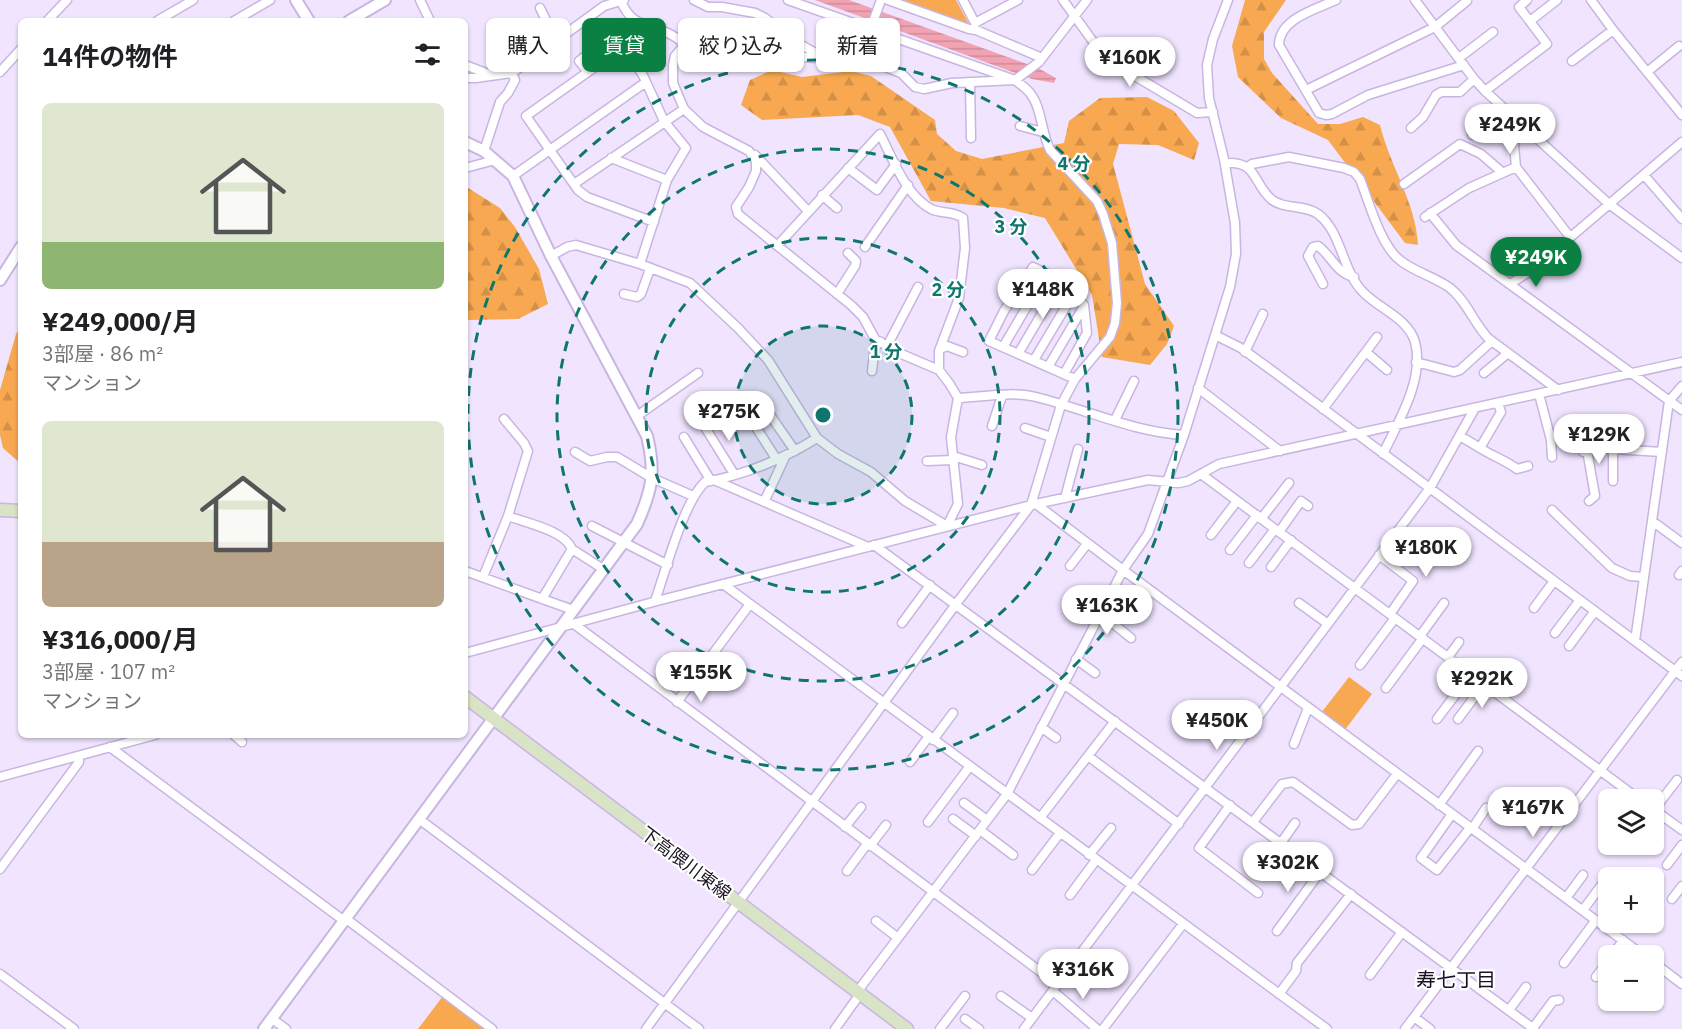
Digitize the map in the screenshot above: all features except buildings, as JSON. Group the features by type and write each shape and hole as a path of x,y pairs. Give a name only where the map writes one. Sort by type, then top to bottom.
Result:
{"main road":[{"path":"0,510 18,511"},
{"name":"下高隈川東線","path":"468,699 907,1029"}],"street":[{"path":"50,18 67,0"},
{"path":"169,18 193,0"},
{"path":"239,18 270,0"},
{"path":"296,0 307,18"},
{"path":"354,18 386,0"},
{"path":"420,0 429,18"},
{"path":"694,0 708,7 722,3 755,13 765,18 795,42 816,53"},
{"path":"788,0 841,18"},
{"path":"888,0 969,29 1018,0"},
{"path":"963,0 975,26 1041,60"},
{"path":"1063,0 1107,61 1197,113 1213,112"},
{"path":"898,72 915,87 924,89 952,83 1017,79 1041,60 1087,0"},
{"path":"835,1029 898,938 1007,794 1123,570 1148,534 1184,435 1230,287 1236,254 1235,223 1225,163 1213,112 1207,65 1213,39 1228,0"},
{"path":"1336,0 1290,22 1279,39 1279,45 1319,113 1326,115 1368,95 1461,61 1493,32"},
{"path":"1415,0 1485,91 1609,204 1682,258"},
{"path":"1485,91 1547,44 1519,7 1527,0"},
{"path":"1530,21 1557,0"},
{"path":"1591,0 1682,116"},
{"path":"570,32 604,6 622,1 625,11 636,22 678,39"},
{"path":"1306,90 1435,27 1467,1"},
{"path":"874,18 879,3"},
{"path":"540,8 545,18"},
{"path":"1572,62 1613,30"},
{"path":"646,1029 956,604 1034,504 1061,405 1075,379 1110,337 1115,324 1117,303 1112,243 1103,214 1097,201 1054,155 1043,132 1035,101 1029,92 1017,79 900,38"},
{"path":"1647,72 1679,45"},
{"path":"0,72 18,52"},
{"path":"678,53 673,65 674,83 684,108 703,127 771,164 788,181"},
{"path":"468,66 494,76"},
{"path":"588,72 526,116 574,184 587,197 654,222"},
{"path":"640,264 667,180 686,148 663,121 641,72"},
{"path":"468,78 512,73 515,80 500,102 484,151"},
{"path":"1410,128 1426,113 1436,95 1441,92 1460,92 1474,79"},
{"path":"513,176 646,82"},
{"path":"970,82 970,138"},
{"path":"1472,135 1498,103"},
{"path":"574,184 684,108"},
{"path":"1426,113 1436,117"},
{"path":"1519,121 1514,145 1516,167 1570,237"},
{"path":"1020,126 1043,132"},
{"path":"778,245 880,134 912,192 928,207 939,212 958,214 963,218 965,248 959,298 940,349 939,370"},
{"path":"1510,284 1532,270 1682,142"},
{"path":"264,1029 624,542 637,524 649,498 652,459 647,436 637,416 551,256 513,176 484,151 468,143"},
{"path":"1404,184 1460,144 1481,154 1503,173"},
{"path":"749,151 756,161 756,171 747,194 736,207 738,214 863,317 875,339 898,353 939,370 958,398 951,437 958,504 946,526"},
{"path":"758,157 808,211"},
{"path":"1248,167 1252,164 1289,157 1354,172 1360,179 1386,244 1394,255 1401,262 1449,288 1461,299 1482,332 1558,390"},
{"path":"611,158 667,180"},
{"path":"468,167 495,160"},
{"path":"1225,163 1237,162 1248,167 1271,199 1278,203 1307,208 1318,214 1328,224 1363,292 1409,330 1414,341 1416,362 1411,390 1383,454"},
{"path":"848,168 877,190 896,164"},
{"path":"1516,167 1469,188 1428,215 1456,245 1682,410"},
{"path":"1644,175 1682,219"},
{"path":"865,247 908,185"},
{"path":"822,195 837,208"},
{"path":"551,256 576,245 640,264 690,283 768,360 817,438 838,454 871,472 905,501 946,526"},
{"path":"1323,284 1308,256 1313,247 1318,246 1323,250 1344,275 1354,277"},
{"path":"0,280 18,252"},
{"path":"837,294 855,266 856,261 848,253"},
{"path":"1064,374 1087,333 1084,305 1060,281 1033,267 1004,311 989,341 1075,379"},
{"path":"624,294 638,297 650,269"},
{"path":"1003,347 1046,274"},
{"path":"1018,354 1060,281"},
{"path":"872,371 875,346 884,344 918,287"},
{"path":"1034,360 1074,293"},
{"path":"1048,367 1084,305"},
{"path":"1245,352 1263,314"},
{"path":"1215,336 1245,352 1679,673"},
{"path":"1323,409 1377,337"},
{"path":"1416,362 1454,372 1460,370 1492,341"},
{"path":"940,349 947,346 963,352"},
{"path":"1366,352 1387,370"},
{"path":"1484,373 1508,353"},
{"path":"468,652 656,601 1034,504 1148,480 1179,483 1219,464 1682,362"},
{"path":"637,416 698,373"},
{"path":"1115,420 1134,381"},
{"path":"1635,640 1669,401 1682,386"},
{"path":"1198,388 1280,451"},
{"path":"1539,394 1551,440 1552,457"},
{"path":"992,426 1002,396"},
{"path":"958,398 1034,396 1115,420 1184,435"},
{"path":"1480,448 1501,412 1498,403"},
{"path":"1024,1029 1430,489 1475,408"},
{"path":"744,410 777,460"},
{"path":"768,412 791,453"},
{"path":"483,577 508,516 528,451 504,419"},
{"path":"703,424 734,474"},
{"path":"1025,428 1051,437"},
{"path":"1460,436 1517,469 1528,466"},
{"path":"684,437 712,481 871,546 930,585 1533,1028 1553,1001 1559,1000"},
{"path":"656,601 693,496 705,482 777,460 817,438"},
{"path":"1589,501 1595,496 1585,451 1596,448 1662,452"},
{"path":"1065,498 1078,449"},
{"path":"1613,449 1613,481"},
{"path":"575,452 590,461 617,457 652,478 693,496"},
{"path":"764,502 791,453"},
{"path":"927,460 953,458 982,465"},
{"path":"1201,474 1626,789"},
{"path":"1230,550 1289,483"},
{"path":"1211,535 1237,501"},
{"path":"1249,563 1301,501 1308,506"},
{"path":"1034,504 1630,945"},
{"path":"1552,510 1612,568 1630,576 1644,577"},
{"path":"508,516 560,535 572,549 603,569"},
{"path":"1652,521 1682,543"},
{"path":"592,526 668,566"},
{"path":"1271,567 1291,540"},
{"path":"1070,567 1087,544"},
{"path":"542,599 572,549"},
{"path":"1360,665 1413,581 1379,555"},
{"path":"468,572 573,610"},
{"path":"1534,608 1554,581"},
{"path":"723,584 1322,1028"},
{"path":"902,623 930,585"},
{"path":"1555,633 1580,600"},
{"path":"1299,603 1328,624"},
{"path":"1386,688 1444,603"},
{"path":"677,702 750,604"},
{"path":"1569,646 1595,611"},
{"path":"1100,613 1131,638"},
{"path":"574,624 933,892 1055,988 1096,1029"},
{"path":"1448,657 1459,642"},
{"path":"1076,659 1095,673"},
{"path":"1406,1029 1601,770 1679,673 1682,662"},
{"path":"1437,719 1471,674"},
{"path":"1458,719 1484,684"},
{"path":"1294,744 1308,708"},
{"path":"910,762 954,713"},
{"path":"1040,818 1115,721"},
{"path":"1041,727 1056,738"},
{"path":"0,777 144,738"},
{"path":"237,738 242,742"},
{"path":"110,747 492,1029"},
{"path":"1439,804 1478,751"},
{"path":"0,869 79,762 79,756"},
{"path":"1088,756 1179,824"},
{"path":"928,822 970,766"},
{"path":"1253,822 1282,784 1293,782 1352,825 1359,824 1397,774"},
{"path":"1664,796 1677,780"},
{"path":"964,803 987,820"},
{"path":"1230,805 1199,848 1258,893"},
{"path":"845,827 861,807"},
{"path":"1452,814 1421,858 1437,870 1486,808"},
{"path":"1664,818 1682,831"},
{"path":"419,819 699,1029"},
{"path":"953,819 1014,855"},
{"path":"1281,843 1295,823"},
{"path":"847,871 886,825"},
{"path":"1070,895 1111,828"},
{"path":"1032,870 1060,833"},
{"path":"1667,865 1682,845"},
{"path":"1277,931 1320,872"},
{"path":"1566,898 1583,875"},
{"path":"1672,899 1682,886"},
{"path":"1582,910 1598,889"},
{"path":"1279,994 1296,971 1297,963 1351,894"},
{"path":"1564,963 1596,920"},
{"path":"876,921 898,938"},
{"path":"1103,1029 1183,924"},
{"path":"1370,975 1402,932"},
{"path":"1620,945 1623,940"},
{"path":"1664,970 1682,984"},
{"path":"0,974 74,1029"},
{"path":"1509,1010 1526,987"},
{"path":"940,1029 965,996"},
{"path":"1001,996 1032,1018"},
{"path":"1414,1017 1430,1029"},
{"path":"271,1018 286,1029"},
{"path":"966,1019 979,1029"}],"green space":[{"path":"903,0 956,0 970,26"},
{"path":"1245,0 1286,0 1264,32 1264,59 1272,73 1318,124 1340,124 1363,117 1380,125 1413,214 1418,245 1405,243 1328,140 1281,118 1238,77 1232,46"},
{"path":"768,72 781,72 802,77 843,72 871,76 935,120 937,134 956,151 982,159 1064,143 1069,121 1100,98 1147,97 1174,111 1199,143 1194,160 1158,145 1119,144 1113,164 1145,284 1174,326 1167,344 1150,365 1102,357 1092,295 1045,218 1004,208 931,201 890,127 858,115 762,120 741,105 750,80"},
{"path":"468,188 500,208 515,227 539,269 548,304 518,319 468,320"},
{"path":"18,331 18,461 3,448 0,435 0,390"},
{"path":"1349,677 1372,694 1344,731 1321,713"},
{"path":"443,996 488,1029 418,1029"}],"shaded area":[{"path":"815,0 849,0 899,18 864,18"},
{"path":"900,18 1038,68 1056,78 1054,83 1032,79 900,31"}],"district":[{"name":"寿七丁目","path":"1456,979"}]}
